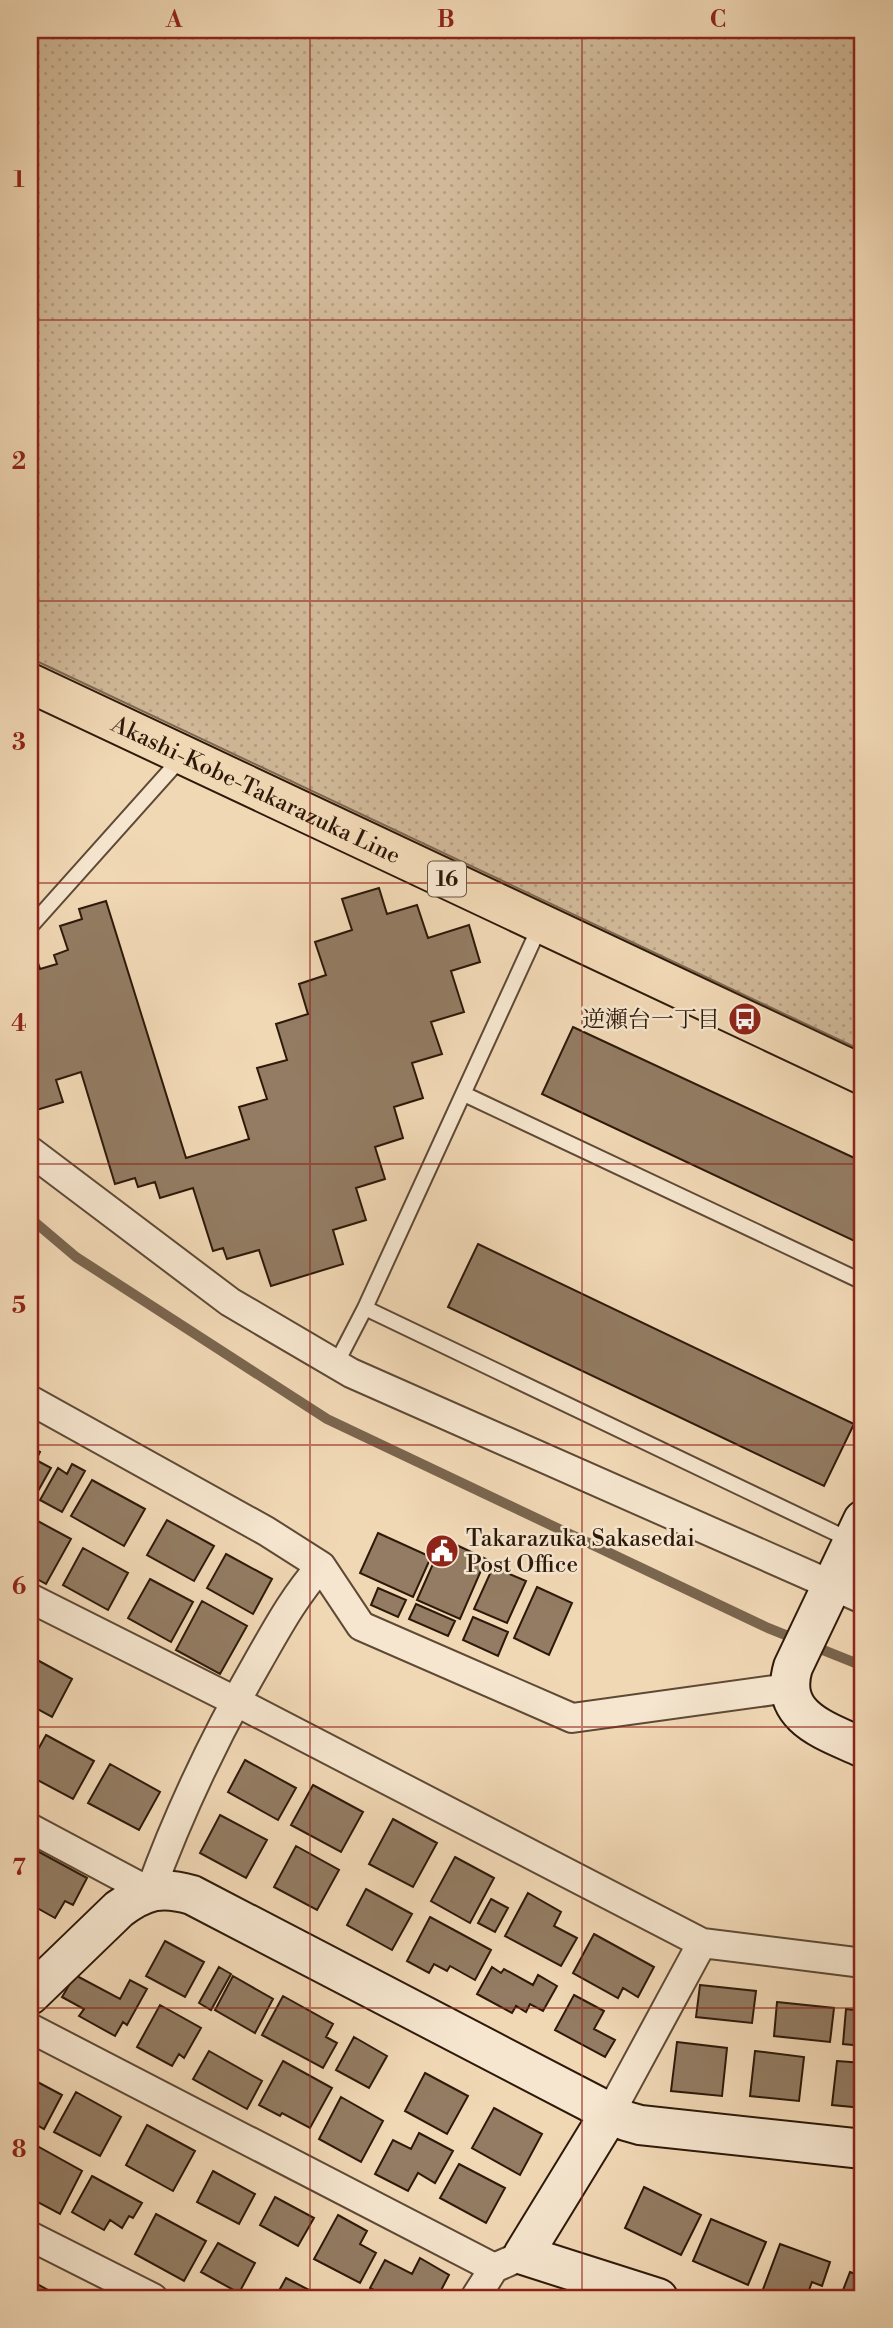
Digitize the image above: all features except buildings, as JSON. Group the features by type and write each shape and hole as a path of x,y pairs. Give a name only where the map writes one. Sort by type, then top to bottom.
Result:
{"main road":[{"name":"Akashi-Kobe-Takarazuka Line","path":"30,683 863,1075"}],"street":[{"path":"30,1151 230,1302 351,1373 842,1592"},
{"path":"30,1400 266,1531 321,1566 361,1626 572,1718 791,1678"},
{"path":"858,1531 842,1592 791,1678 790,1698 797,1710 808,1720 863,1748"},
{"path":"150,1892 168,1842 235,1701 298,1592 321,1566"},
{"path":"30,1598 702,1943 863,1963"},
{"path":"30,1828 150,1892"},
{"path":"30,1995 119,1909 134,1898 161,1889 175,1890 192,1895 610,2113 640,2125 863,2150"},
{"path":"475,2298 508,2262 610,2113 702,1943"},
{"path":"30,2028 508,2262 657,2298"},
{"path":"30,2236 153,2298"}],"lane":[{"path":"30,927 184,755"},
{"path":"336,1364 365,1308 541,923"},
{"path":"464,1094 863,1282"},
{"path":"365,1308 858,1531"}],"shaded area":[{"path":"30,30 863,30 863,1051 30,658"}],"waterway":[{"path":"30,1218 76,1257 327,1419 768,1628 863,1666"}],"place":[{"name":"逆瀬台一丁目","path":"745,1019"},
{"name":"Takarazuka Sakasedai Post Office","path":"442,1551"}]}
